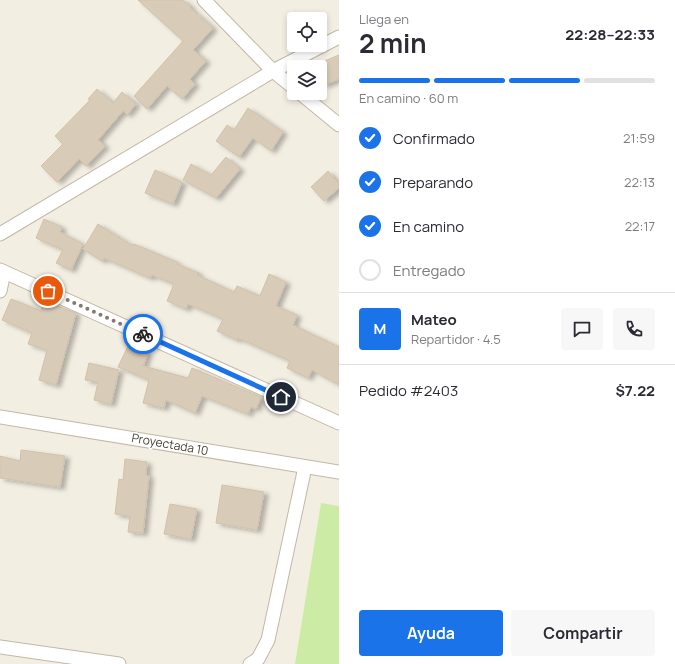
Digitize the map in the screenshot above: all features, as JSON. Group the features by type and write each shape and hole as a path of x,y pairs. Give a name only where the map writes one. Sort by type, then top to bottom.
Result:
{"street":[{"path":"204,0 273,71 287,82"},
{"path":"0,234 273,71 339,37"},
{"path":"309,100 339,125"},
{"path":"0,291 2,271 339,423"},
{"name":"Proyectada 10","path":"0,417 339,472"},
{"path":"257,662 268,640 305,467"},
{"path":"0,647 120,664"}],"green space":[{"path":"321,503 339,506 339,664 295,664"}],"building":[{"path":"138,0 183,0 213,28 193,50 206,61 190,79 195,84 182,99 167,86 147,109 134,96 183,41"},
{"path":"339,55 339,79 327,84 327,60"},
{"path":"97,89 113,103 122,92 136,104 127,115 123,111 98,140 105,146 86,166 79,159 57,182 41,166 63,144 55,136 90,100 88,99"},
{"path":"248,108 283,132 271,151 253,138 239,157 216,141 227,125 234,130"},
{"path":"226,157 240,169 216,198 183,180 191,164 211,175"},
{"path":"155,170 182,182 173,204 145,193"},
{"path":"328,171 339,184 339,188 324,201 311,187"},
{"path":"44,219 62,227 60,232 83,244 71,270 56,263 63,250 36,238"},
{"path":"98,224 133,246 134,244 177,262 177,264 199,273 197,275 234,292 237,286 260,296 269,274 286,282 276,306 297,315 293,325 339,347 339,385 312,370 308,378 287,368 290,361 238,338 237,340 217,331 223,319 188,304 186,309 167,301 174,284 152,275 150,278 104,258 102,261 83,249"},
{"path":"11,299 41,311 44,301 76,313 56,385 39,380 47,350 28,344 32,333 2,320"},
{"path":"129,344 148,353 143,366 188,378 192,368 261,397 256,409 251,407 248,414 202,396 195,413 166,400 164,408 143,403 149,380 118,367"},
{"path":"89,363 119,370 111,404 94,400 98,382 85,380"},
{"path":"21,450 65,456 60,487 0,478 0,456 20,461"},
{"path":"125,459 147,462 146,475 149,476 143,533 128,532 130,516 115,514 119,479 123,480"},
{"path":"222,485 264,492 257,530 216,523"},
{"path":"170,504 197,509 191,539 164,534"}],"way so far":[{"path":"48,291 143,334"}],"route":[{"path":"143,334 281,397"}]}
